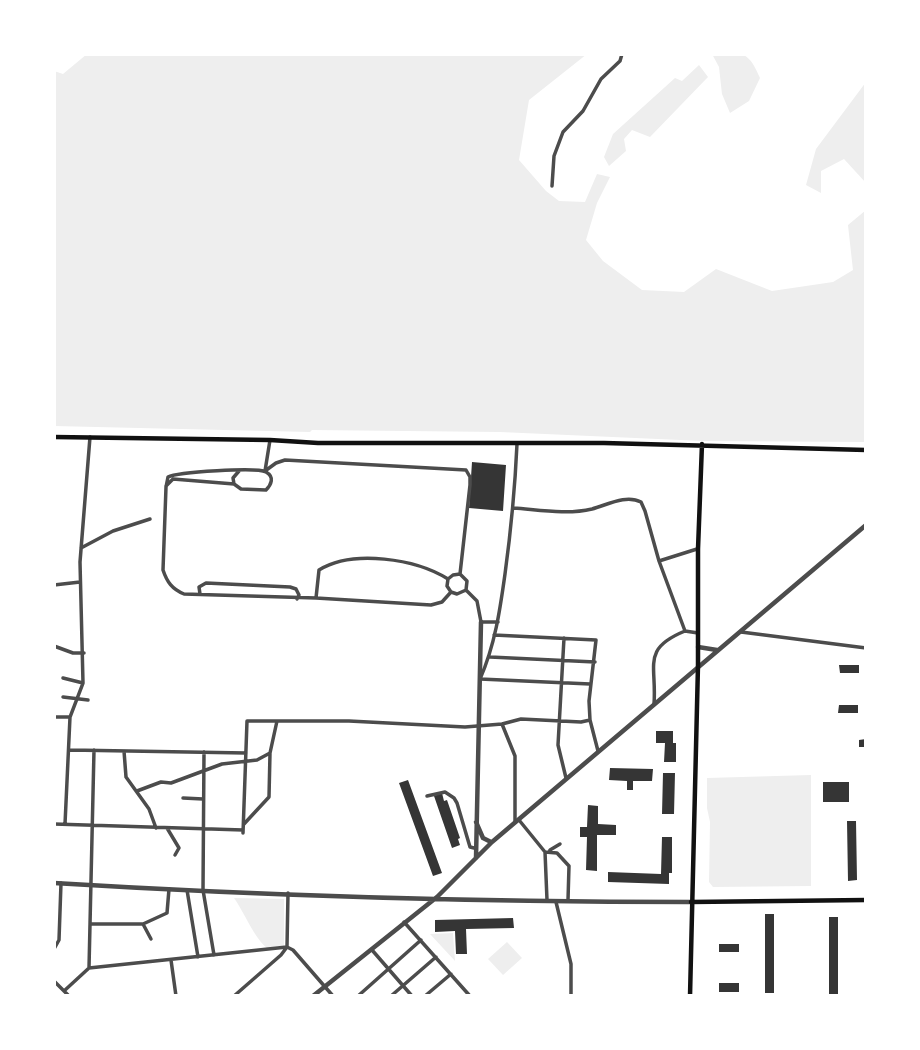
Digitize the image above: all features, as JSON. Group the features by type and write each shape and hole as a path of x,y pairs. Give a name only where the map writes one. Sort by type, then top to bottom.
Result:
{"main road":[{"path":"54,437 318,443 702,444 866,450"},
{"path":"690,996 702,444"},
{"path":"691,902 866,900"}],"street":[{"path":"552,186 554,156 563,132 583,111 601,79 620,61 622,54"},
{"path":"65,824 70,717 83,683 80,582 90,437"},
{"path":"265,471 270,440"},
{"path":"480,679 490,657 498,622 514,508 517,444"},
{"path":"451,592 442,601 431,606 316,598 200,595 177,591 166,579 163,570 168,477 177,473 265,471 285,460 466,470 470,485 460,574"},
{"path":"234,484 234,475 239,471"},
{"path":"166,486 173,479 234,484 241,489 265,489 271,484 272,478 265,471"},
{"path":"514,508 565,512 590,509 626,499 637,500 645,511 659,561 685,631"},
{"path":"81,548 113,531 150,519"},
{"path":"313,996 437,897 492,842 866,525"},
{"path":"659,561 698,549"},
{"path":"316,598 318,570 345,561 371,559 404,562 437,572 448,579"},
{"path":"460,574 448,579 447,586 451,592 457,594 466,590"},
{"path":"460,574 467,581 466,590"},
{"path":"54,584 80,582"},
{"path":"200,595 199,587 206,583 290,587 296,589 299,595 297,598"},
{"path":"466,590 477,601 481,622 474,848 476,859"},
{"path":"481,622 498,622"},
{"path":"654,704 655,651 667,640 685,631 698,633"},
{"path":"741,632 866,648"},
{"path":"494,635 596,640 590,684 590,720 598,751"},
{"path":"564,638 558,746 566,778"},
{"path":"54,646 73,653 84,653"},
{"path":"698,647 718,650"},
{"path":"490,657 595,662"},
{"path":"63,678 83,683"},
{"path":"480,679 590,684"},
{"path":"63,697 78,701 88,700"},
{"path":"54,717 70,717"},
{"path":"54,824 243,832 247,721 349,721 465,727 502,724 521,719 581,722 590,720"},
{"path":"243,825 269,797 270,753 277,721"},
{"path":"502,724 514,756 516,775 513,814 547,852 557,853 569,866 568,900"},
{"path":"70,750 246,753"},
{"path":"54,981 66,994 89,968 94,750"},
{"path":"124,751 126,777 149,809 156,828"},
{"path":"204,752 203,890 214,956"},
{"path":"137,791 161,782 171,783 222,764 257,760 270,753"},
{"path":"427,796 445,792 454,797 470,847 474,848"},
{"path":"183,798 203,799"},
{"path":"475,820 483,838 492,842"},
{"path":"167,828 181,848 175,855"},
{"path":"547,852 559,844"},
{"path":"547,852 547,900"},
{"path":"54,949 60,940 57,931 57,883 187,890 691,902"},
{"path":"90,924 143,924 167,913 169,889"},
{"path":"187,890 198,957"},
{"path":"234,996 287,947 288,893"},
{"path":"555,900 570,964 571,996"},
{"path":"404,921 470,996"},
{"path":"143,924 151,939"},
{"path":"358,996 421,940"},
{"path":"89,968 287,947 293,950 333,996"},
{"path":"372,950 412,996"},
{"path":"391,996 436,957"},
{"path":"171,960 176,996"},
{"path":"425,996 451,974"},
{"path":"460,996 466,991"}],"shaded area":[{"path":"87,54 587,54 529,100 519,160 546,191 559,201 585,202 597,174 610,177 597,203 586,240 603,261 642,290 684,292 716,269 772,291 833,282 853,270 848,225 866,210 866,442 703,441 500,432 310,432 54,426 54,71 63,74"},
{"path":"712,54 737,54 747,57 760,78 749,101 730,113 722,94 719,67"},
{"path":"699,65 708,77 650,137 632,130 624,139 626,151 609,166 604,157 613,134 675,78 682,81"},
{"path":"866,82 866,183 844,159 821,171 821,193 806,185 816,149"},
{"path":"811,775 811,886 713,887 709,882 710,822 707,778"},
{"path":"234,898 284,899 284,946 267,948"},
{"path":"453,933 455,961 430,934"},
{"path":"507,942 522,958 503,975 488,959"}],"building":[{"path":"472,462 506,465 503,511 469,508"},
{"path":"839,665 859,665 859,673 840,673"},
{"path":"839,705 858,705 858,713 838,713"},
{"path":"656,731 673,731 676,762 664,762 665,743 656,743"},
{"path":"866,739 866,747 859,747 859,740"},
{"path":"610,768 653,769 652,781 633,781 633,790 627,790 627,781 609,780"},
{"path":"663,773 675,773 674,814 662,814"},
{"path":"408,780 442,873 433,876 399,783"},
{"path":"823,782 849,782 849,802 823,802"},
{"path":"442,793 460,838 460,845 452,848 434,796"},
{"path":"588,805 598,806 598,824 616,825 616,835 597,835 597,871 586,870 587,837 580,837 580,827 587,827"},
{"path":"847,821 856,821 857,880 848,881"},
{"path":"662,837 672,837 672,873 669,873 669,884 608,882 608,872 661,874"},
{"path":"765,914 774,914 774,993 765,993"},
{"path":"829,917 838,917 838,996 829,996"},
{"path":"513,918 514,928 466,929 467,954 456,954 455,931 435,932 435,920"},
{"path":"719,944 739,944 739,952 719,952"},
{"path":"719,983 739,983 739,992 719,992"}]}
